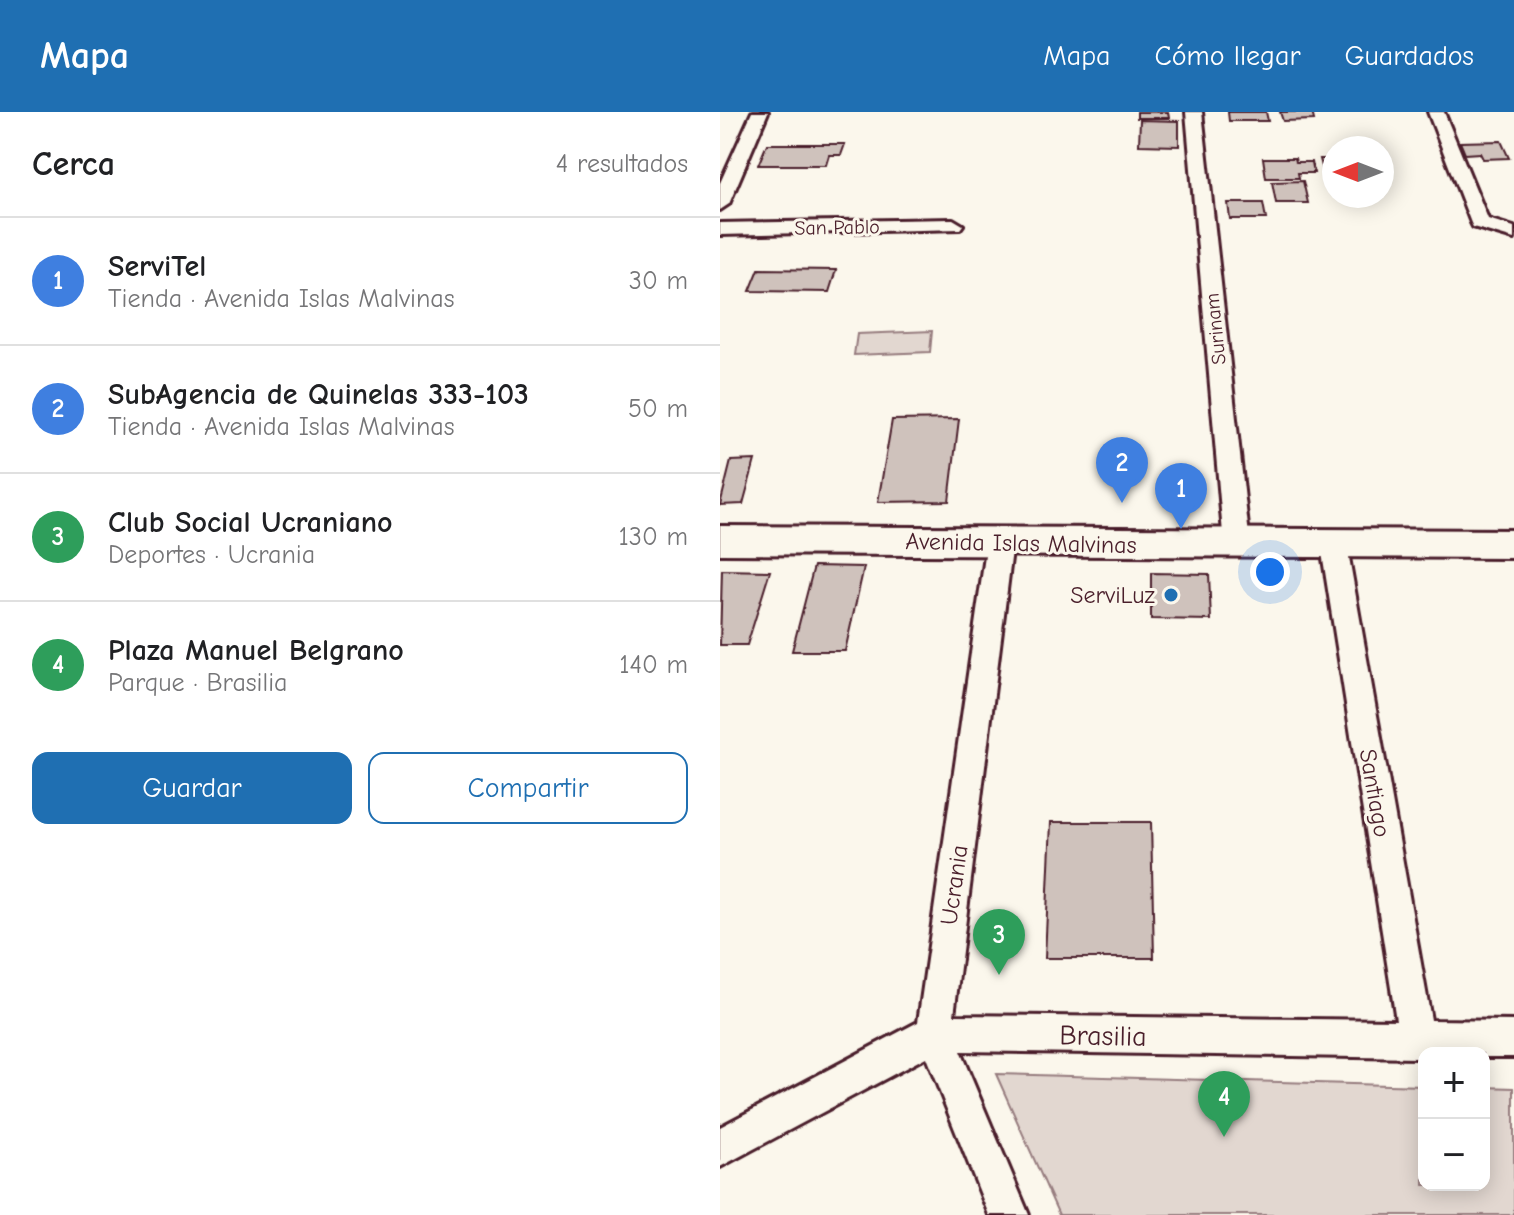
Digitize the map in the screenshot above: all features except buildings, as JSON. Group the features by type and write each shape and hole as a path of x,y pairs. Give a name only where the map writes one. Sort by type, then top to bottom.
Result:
{"main road":[{"name":"Avenida Islas Malvinas","path":"720,540 1334,546 1514,544"}],"street":[{"path":"720,204 760,112"},
{"name":"Surinam","path":"1194,112 1237,545"},
{"path":"1436,112 1480,223 1514,233"},
{"name":"San Pablo","path":"720,229 953,225"},
{"name":"Ucrania","path":"934,1033 1000,542"},
{"name":"Santiago","path":"1334,546 1417,1040"},
{"path":"934,1033 1009,1215"},
{"name":"Brasilia","path":"720,1148 934,1033 1514,1039"}],"shaded area":[{"path":"932,331 930,352 854,355 857,334"},
{"path":"996,1074 1418,1086 1418,1191 1490,1191 1490,1087 1514,1088 1514,1215 1059,1215"}],"place":[{"name":"SubAgencia de Quinelas 333-103","path":"1122,503"},
{"name":"ServiTel","path":"1181,529"},
{"name":"ServiLuz","path":"1171,595"},
{"name":"Club Social Ucraniano","path":"999,975"},
{"name":"Plaza Manuel Belgrano","path":"1224,1137"}]}
